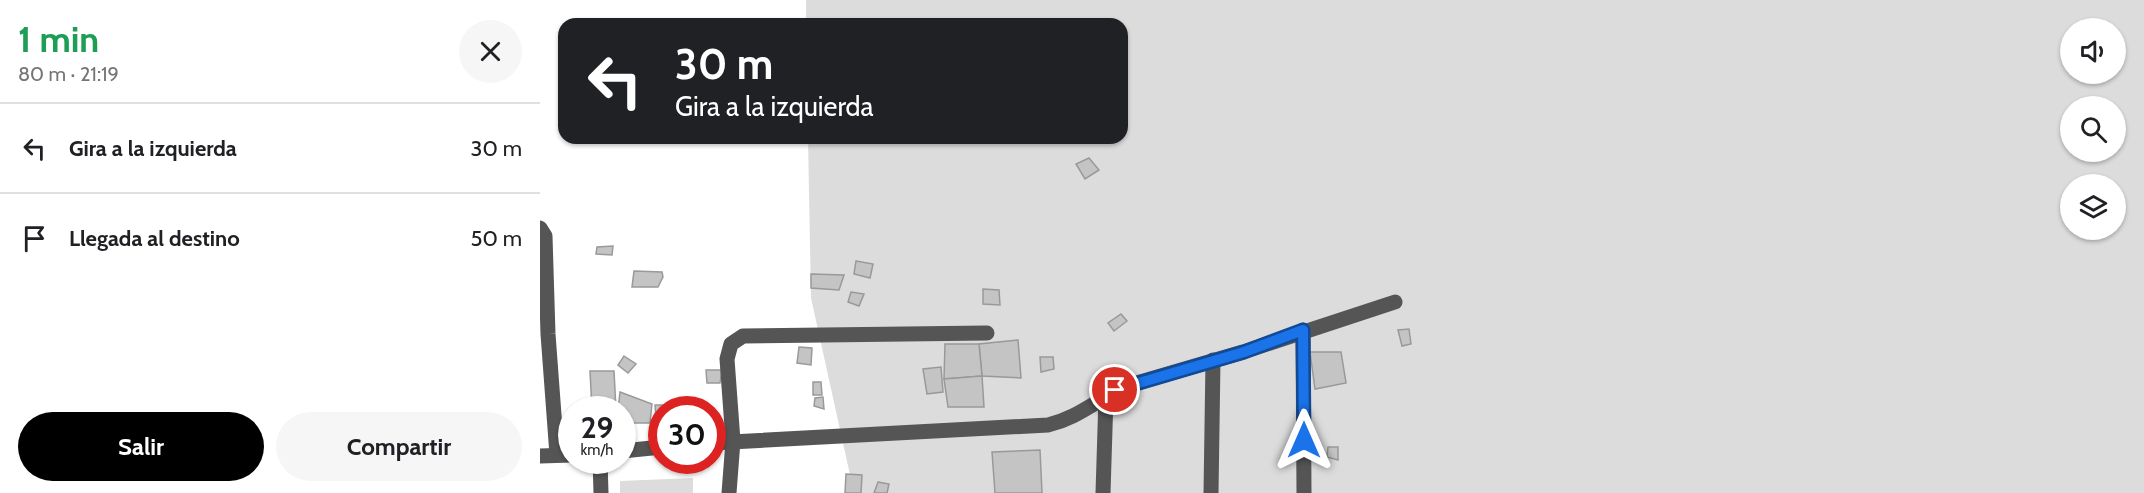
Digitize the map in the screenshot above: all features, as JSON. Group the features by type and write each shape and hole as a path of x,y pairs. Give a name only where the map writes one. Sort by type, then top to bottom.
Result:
{"street":[{"path":"540,228 545,236 544,334 558,419"},
{"path":"726,441 1048,425 1079,416 1106,397 1130,385 1395,302"},
{"path":"1303,330 1304,493"},
{"path":"729,493 733,441 727,359 730,344 743,336 987,333"},
{"path":"1211,493 1213,360"},
{"path":"1103,493 1106,397"},
{"path":"540,456 558,455"},
{"path":"600,474 601,493"}],"shaded area":[{"path":"806,0 2144,0 2144,493 854,493 811,298 808,144 1128,144 1128,18 806,18"},
{"path":"693,478 693,493 620,493 620,481"}],"building":[{"path":"1089,158 1099,170 1085,179 1076,164"},
{"path":"613,246 612,255 596,254 597,247"},
{"path":"856,261 873,264 870,278 854,274"},
{"path":"634,271 662,272 663,277 658,287 632,287"},
{"path":"811,274 844,275 839,290 811,288"},
{"path":"983,289 999,290 1000,305 983,304"},
{"path":"851,292 864,294 859,306 848,302"},
{"path":"1121,314 1127,321 1114,331 1108,323"},
{"path":"1409,329 1411,344 1402,346 1398,330"},
{"path":"1018,340 1021,378 982,376 979,344"},
{"path":"945,344 979,344 982,376 944,379"},
{"path":"799,347 812,348 811,365 797,363"},
{"path":"1310,352 1341,352 1346,383 1315,389"},
{"path":"624,356 636,364 628,373 618,365"},
{"path":"1040,357 1053,357 1054,369 1041,372"},
{"path":"941,367 943,392 927,394 923,369"},
{"path":"706,370 722,370 720,383 707,383"},
{"path":"590,371 614,371 615,396 591,396"},
{"path":"982,376 984,407 948,407 944,379"},
{"path":"813,382 821,382 822,395 813,395"},
{"path":"823,397 824,409 814,406 815,398"},
{"path":"636,398 648,402 648,423 636,423"},
{"path":"1328,447 1338,447 1338,460 1327,457"},
{"path":"1040,450 1042,493 995,493 992,452"},
{"path":"846,474 862,475 861,493 845,493"},
{"path":"878,482 889,484 887,493 874,493"}],"route":[{"path":"1115,390 1244,352 1303,330 1304,440"}]}
